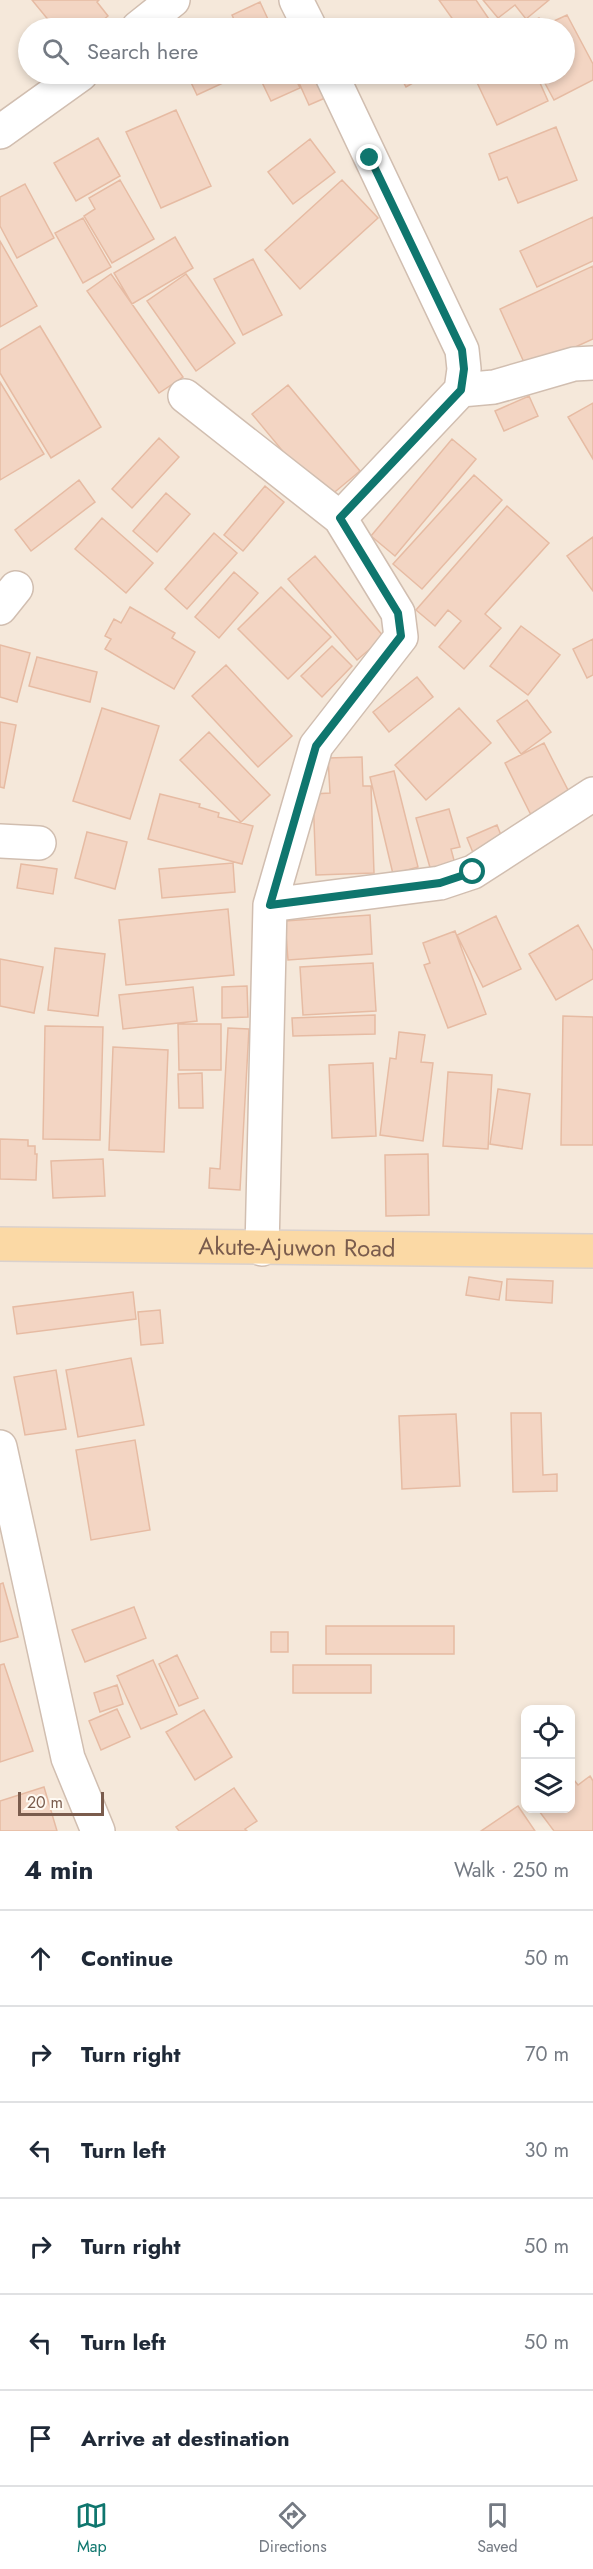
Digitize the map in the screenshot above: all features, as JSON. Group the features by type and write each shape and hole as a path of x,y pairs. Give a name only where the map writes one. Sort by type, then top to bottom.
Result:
{"main road":[{"name":"Akute-Ajuwon Road","path":"0,1244 262,1249 593,1251"}],"street":[{"path":"150,18 173,0"},
{"path":"296,0 305,18"},
{"path":"0,132 67,84"},
{"path":"336,84 462,350 464,369 461,390 340,518"},
{"path":"461,390 494,387 574,364 593,363"},
{"path":"185,396 340,518 398,613 401,636 316,746 270,905 262,1249"},
{"path":"270,905 451,880 473,872 593,794"},
{"path":"0,841 39,843"},
{"path":"0,1447 68,1758 98,1831"}],"shaded area":[{"path":"0,0 593,0 593,1831 0,1831"}],"building":[{"path":"32,0 99,0 97,2 108,16 106,18 47,18"},
{"path":"439,0 476,0 488,18 452,18"},
{"path":"483,0 549,0 527,18 515,5 498,18"},
{"path":"260,2 267,18 233,18 232,15"},
{"path":"575,30 593,64 593,80 554,100 545,84 575,84"},
{"path":"192,84 221,84 197,95"},
{"path":"263,84 298,84 300,88 271,101"},
{"path":"300,84 327,84 332,95 309,105"},
{"path":"478,84 540,84 548,101 497,125"},
{"path":"176,110 211,186 161,208 126,132"},
{"path":"556,127 577,180 518,203 507,177 499,180 489,154"},
{"path":"98,138 120,176 76,201 54,163"},
{"path":"310,139 335,172 293,204 268,172"},
{"path":"120,180 154,239 112,263 84,216 95,209 89,198"},
{"path":"342,180 378,218 300,289 265,250"},
{"path":"25,184 54,238 17,258 0,226 0,197"},
{"path":"593,217 593,261 537,287 520,251"},
{"path":"83,218 111,267 83,283 55,233"},
{"path":"175,237 193,268 132,304 114,273"},
{"path":"0,241 37,306 0,327"},
{"path":"253,259 282,315 243,335 214,279"},
{"path":"593,266 593,339 527,369 500,309"},
{"path":"111,274 183,377 159,393 87,291"},
{"path":"186,274 235,343 196,371 147,301"},
{"path":"40,326 101,427 51,458 0,373 0,350"},
{"path":"0,382 44,454 0,480"},
{"path":"288,385 360,471 324,501 252,414"},
{"path":"529,396 538,416 504,431 495,411"},
{"path":"593,403 593,459 568,417"},
{"path":"159,438 179,457 132,508 112,489"},
{"path":"452,439 476,459 395,556 371,536"},
{"path":"474,475 502,500 422,589 393,564"},
{"path":"79,480 95,502 31,551 15,530"},
{"path":"265,486 284,502 243,551 224,535"},
{"path":"166,493 190,514 157,552 133,531"},
{"path":"507,506 549,543 485,614 501,628 464,669 439,647 461,621 448,610 435,626 416,610"},
{"path":"102,518 153,563 126,593 75,549"},
{"path":"214,533 237,553 187,609 165,589"},
{"path":"593,537 593,591 567,556"},
{"path":"315,556 384,637 357,660 288,579"},
{"path":"234,572 258,593 219,638 195,617"},
{"path":"281,587 331,637 288,679 238,629"},
{"path":"130,607 175,633 172,638 195,652 174,689 105,649 111,639 105,636 114,619 121,623"},
{"path":"521,626 560,655 528,695 490,666"},
{"path":"593,639 593,675 587,678 573,649"},
{"path":"0,645 30,653 17,702 0,697"},
{"path":"332,646 352,666 322,697 301,676"},
{"path":"37,657 97,672 90,702 29,686"},
{"path":"226,665 292,736 258,767 192,696"},
{"path":"417,677 433,697 389,732 373,712"},
{"path":"527,700 551,732 521,754 497,721"},
{"path":"102,708 159,726 130,819 73,801"},
{"path":"459,708 491,743 426,800 395,765"},
{"path":"0,722 16,725 4,788 0,787"},
{"path":"209,732 270,795 241,822 180,760"},
{"path":"544,743 571,796 531,815 505,763"},
{"path":"362,757 363,786 371,786 374,873 316,875 313,794 330,793 328,758"},
{"path":"394,771 418,867 393,874 370,777"},
{"path":"160,794 200,804 199,807 219,813 218,817 253,826 242,864 148,839"},
{"path":"449,809 460,847 451,849 455,864 431,871 416,818"},
{"path":"497,825 506,848 476,860 467,838"},
{"path":"87,832 127,842 115,889 75,878"},
{"path":"233,863 235,892 162,898 159,869"},
{"path":"21,864 57,869 53,894 17,888"},
{"path":"228,909 234,975 126,985 119,920"},
{"path":"370,915 372,954 288,960 285,921"},
{"path":"496,916 521,969 483,987 457,935"},
{"path":"578,925 593,951 593,979 556,1000 529,954"},
{"path":"455,931 486,1014 448,1028 424,965 430,963 423,943"},
{"path":"55,948 105,954 98,1016 48,1010"},
{"path":"0,959 43,967 34,1013 0,1006"},
{"path":"373,963 376,1011 303,1015 300,967"},
{"path":"247,986 248,1017 222,1018 222,987"},
{"path":"193,987 197,1021 123,1029 119,995"},
{"path":"375,1015 375,1034 293,1036 292,1018"},
{"path":"563,1016 593,1017 593,1145 561,1145"},
{"path":"178,1024 221,1024 221,1070 179,1070"},
{"path":"45,1026 103,1027 100,1140 43,1139"},
{"path":"228,1028 249,1029 240,1190 209,1188 210,1168 220,1169"},
{"path":"399,1032 425,1035 421,1062 433,1063 423,1141 380,1135 390,1058 396,1059"},
{"path":"113,1047 168,1050 164,1152 109,1150"},
{"path":"373,1063 376,1136 332,1138 329,1065"},
{"path":"448,1072 492,1075 488,1149 443,1146"},
{"path":"202,1073 203,1108 179,1108 178,1074"},
{"path":"498,1089 530,1094 522,1149 490,1144"},
{"path":"0,1139 28,1140 28,1146 35,1146 36,1180 0,1179"},
{"path":"428,1154 429,1215 386,1216 385,1155"},
{"path":"103,1159 105,1196 53,1198 51,1161"},
{"path":"469,1277 502,1282 499,1300 466,1295"},
{"path":"507,1279 553,1281 552,1303 506,1300"},
{"path":"133,1292 136,1319 17,1334 13,1307"},
{"path":"160,1310 163,1343 141,1345 138,1312"},
{"path":"131,1358 144,1425 78,1437 66,1370"},
{"path":"56,1370 66,1429 25,1435 14,1377"},
{"path":"511,1413 541,1413 543,1475 557,1474 557,1491 513,1492"},
{"path":"456,1414 460,1486 402,1489 399,1416"},
{"path":"135,1440 150,1530 91,1540 76,1450"},
{"path":"3,1583 18,1637 0,1642 0,1584"},
{"path":"134,1607 146,1638 85,1662 72,1630"},
{"path":"326,1626 454,1626 454,1654 326,1654"},
{"path":"271,1632 288,1632 288,1652 271,1652"},
{"path":"177,1655 198,1698 179,1706 159,1664"},
{"path":"153,1660 177,1714 141,1729 117,1676"},
{"path":"4,1664 33,1751 0,1762 0,1665"},
{"path":"293,1665 371,1665 371,1693 293,1693"},
{"path":"117,1685 123,1704 100,1712 94,1693"},
{"path":"117,1709 130,1737 101,1750 89,1721"},
{"path":"204,1710 232,1757 195,1780 166,1732"},
{"path":"590,1776 593,1781 593,1831 554,1831 540,1813 575,1813 575,1781 578,1785"},
{"path":"44,1787 57,1831 0,1831 0,1801"},
{"path":"234,1788 257,1821 245,1829 247,1831 179,1831 176,1827"},
{"path":"518,1806 535,1831 481,1831"}],"route":[{"path":"370,158 462,350 464,369 461,390 340,518 398,613 401,636 316,746 270,905 440,883 473,872"}]}
